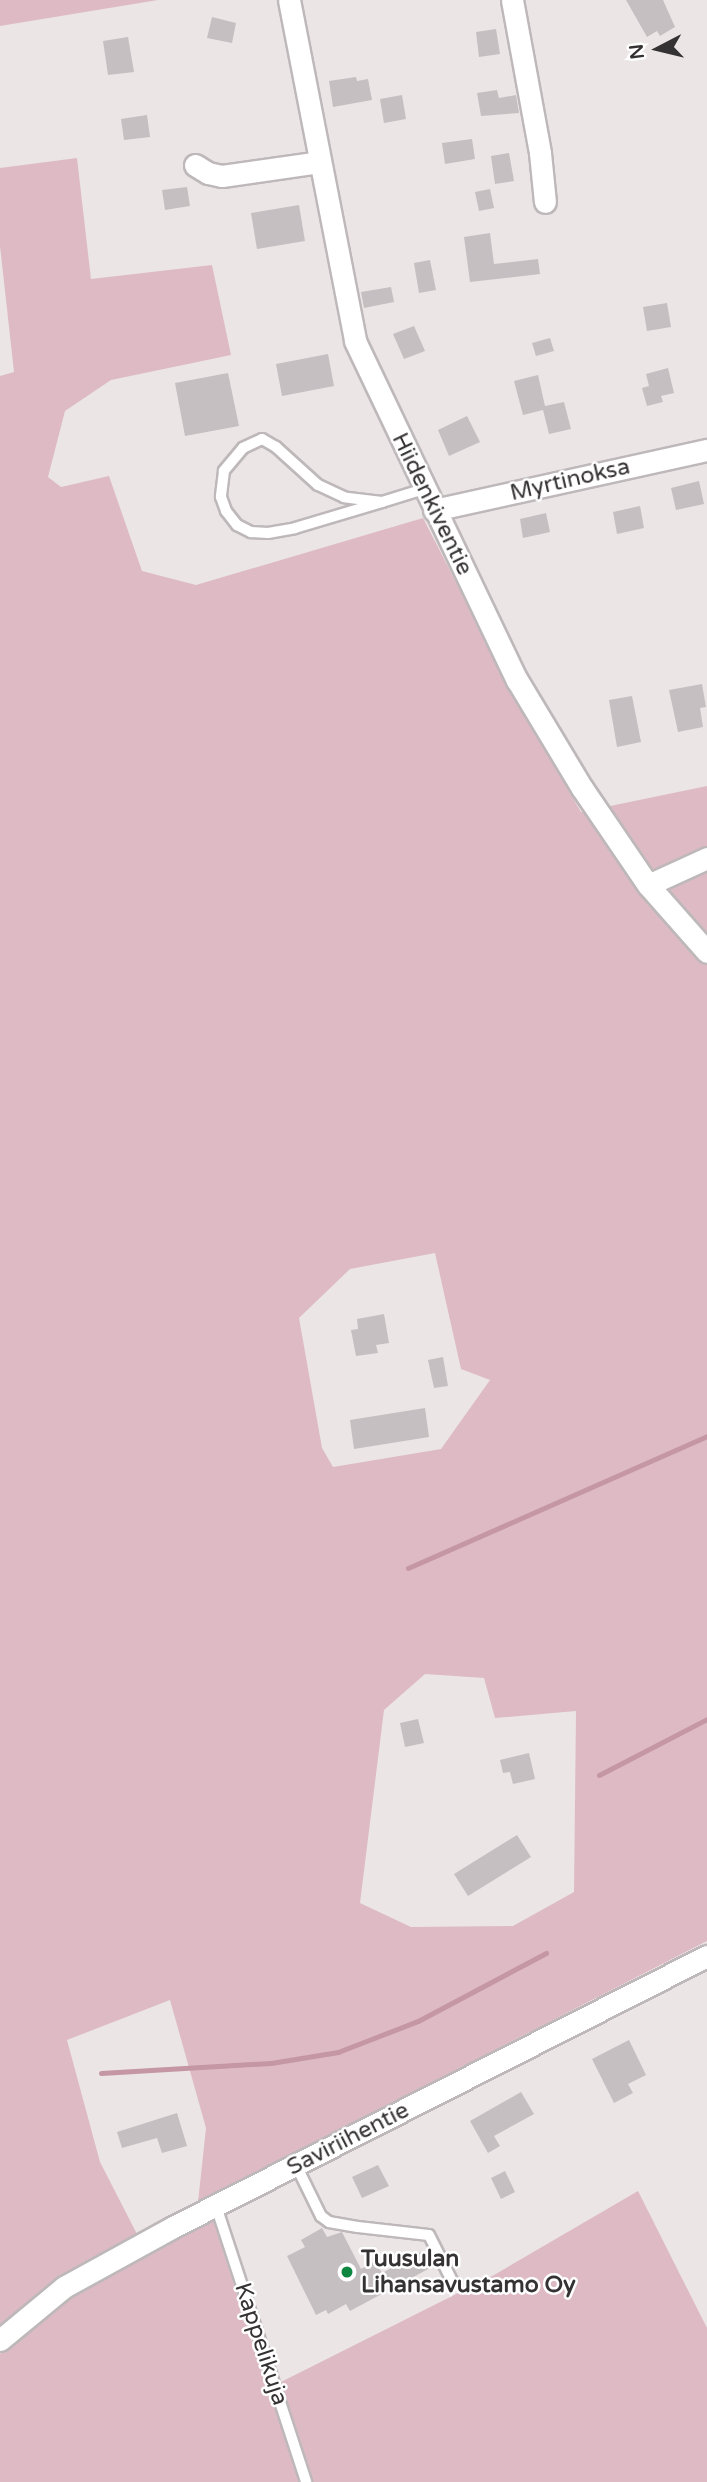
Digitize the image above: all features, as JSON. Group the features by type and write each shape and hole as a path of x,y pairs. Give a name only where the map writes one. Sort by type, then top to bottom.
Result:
{"street":[{"name":"Hiidenkiventie","path":"289,0 355,341 433,510 517,680 582,788 648,885 707,951"},
{"path":"512,0 540,153 545,202"},
{"path":"195,165 208,173 222,176 319,162"},
{"name":"Myrtinoksa","path":"433,510 707,450"},
{"path":"648,885 707,858"},
{"name":"Saviriihentie","path":"0,2340 64,2287 216,2206 707,1956"}],"lane":[{"path":"383,502 344,497 318,485 276,447 262,439 243,448 224,471 221,497 226,511 237,525 251,532 268,533 383,502 424,489"},
{"path":"296,2165 321,2216 329,2221 358,2227 429,2235 452,2281"},
{"name":"Kappelikuja","path":"216,2206 306,2482"}],"shaded area":[{"path":"0,0 158,0 0,26"},
{"path":"77,158 91,279 212,265 231,355 111,380 65,411 48,477 61,487 109,476 142,571 196,585 423,518 515,697 581,812 707,786 707,1941 198,2202 206,2128 170,2000 67,2040 100,2162 138,2236 62,2274 0,2325 0,376 14,372 0,246 0,168","holes":["435,1253 461,1369 490,1380 441,1449 333,1467 322,1448 299,1318 350,1269","425,1674 484,1678 495,1718 576,1711 574,1892 513,1926 411,1927 360,1903 384,1710"]},
{"path":"638,2191 707,2328 707,2482 0,2482 0,2354 72,2293 213,2219 267,2389 494,2275"}],"building":[{"path":"626,0 663,0 675,27 660,36 657,31 647,37"},
{"path":"212,17 236,23 232,43 207,38"},
{"path":"496,29 500,54 479,57 476,32"},
{"path":"128,37 134,72 108,75 103,41"},
{"path":"356,77 357,81 368,79 372,100 333,107 329,81"},
{"path":"497,90 499,98 516,95 519,113 481,116 477,93"},
{"path":"402,95 406,119 384,123 380,99"},
{"path":"147,115 150,137 124,140 121,119"},
{"path":"472,139 475,159 445,164 442,143"},
{"path":"509,153 514,181 495,184 491,156"},
{"path":"187,187 190,206 165,210 162,190"},
{"path":"490,189 494,208 479,211 475,192"},
{"path":"299,205 305,241 257,249 251,213"},
{"path":"490,233 494,264 538,259 540,274 470,282 464,237"},
{"path":"430,260 436,290 419,293 414,263"},
{"path":"391,287 394,302 364,308 361,292"},
{"path":"667,303 671,327 647,331 643,307"},
{"path":"414,326 425,351 404,359 393,334"},
{"path":"550,338 554,351 536,356 532,343"},
{"path":"328,354 334,386 282,396 276,364"},
{"path":"668,368 674,393 661,396 663,402 647,406 642,388 649,386 646,374"},
{"path":"228,373 239,426 185,436 175,383"},
{"path":"538,375 545,406 564,402 571,429 549,434 543,410 523,415 514,381"},
{"path":"467,416 480,442 449,456 438,430"},
{"path":"699,481 704,504 676,510 671,488"},
{"path":"640,506 644,528 617,534 613,512"},
{"path":"546,513 550,532 523,538 520,519"},
{"path":"702,684 706,707 700,708 703,727 678,732 669,690"},
{"path":"632,696 641,742 617,747 609,700"},
{"path":"384,1314 389,1343 376,1345 378,1353 356,1356 351,1330 358,1329 357,1319"},
{"path":"443,1357 448,1386 434,1388 428,1360"},
{"path":"425,1408 429,1437 354,1449 350,1420"},
{"path":"418,1719 424,1743 405,1747 400,1723"},
{"path":"529,1753 535,1779 513,1784 510,1772 503,1773 500,1760"},
{"path":"517,1835 531,1857 468,1896 454,1874"},
{"path":"629,2040 646,2075 628,2084 633,2093 614,2103 592,2059"},
{"path":"521,2092 534,2114 494,2136 500,2146 488,2153 470,2121"},
{"path":"177,2113 187,2146 162,2153 157,2138 122,2148 117,2132"},
{"path":"378,2165 389,2186 362,2198 352,2177"},
{"path":"505,2171 515,2192 501,2199 491,2178"},
{"name":"Tuusulan Lihansavustamo Oy","path":"322,2228 327,2237 342,2232 361,2269 375,2261 382,2273 421,2252 430,2268 350,2311 346,2304 328,2314 326,2310 316,2315 287,2256 305,2247 301,2240"}],"waterway":[{"path":"408,1568 707,1436"},
{"path":"599,1775 707,1719"},
{"path":"101,2073 271,2063 338,2052 418,2021 546,1953"}],"place":[{"name":"Tuusulan Lihansavustamo Oy","path":"347,2272"}]}
